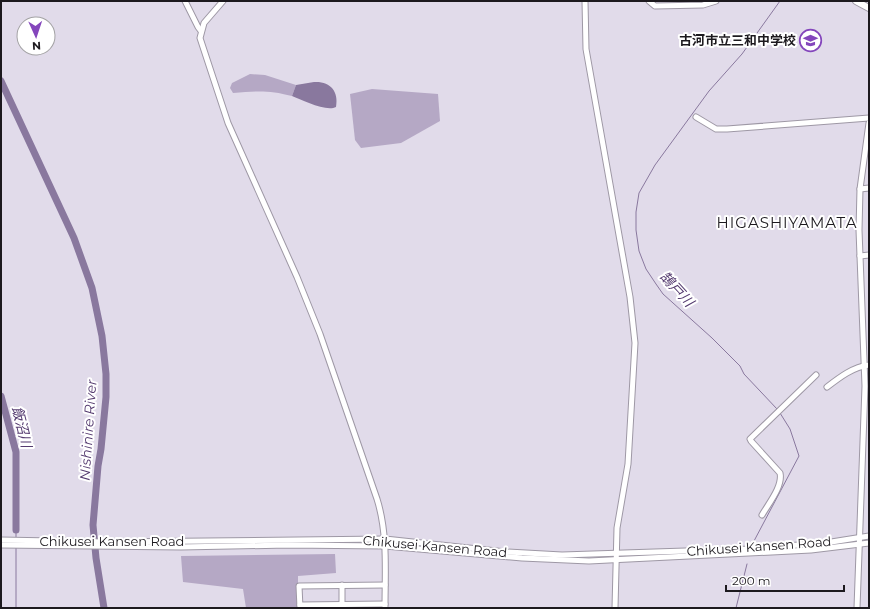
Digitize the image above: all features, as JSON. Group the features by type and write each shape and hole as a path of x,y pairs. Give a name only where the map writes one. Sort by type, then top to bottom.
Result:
{"main road":[{"path":"856,1 869,8"}],"street":[{"path":"185,1 201,31"},
{"path":"223,1 204,23 200,38 228,123 297,277 326,352 378,498 382,519 385,546 386,606 300,606 299,586 385,586"},
{"path":"585,1 586,49 630,296 635,343 630,454 617,523 615,608"},
{"path":"649,1 655,6 704,5 716,1"},
{"path":"696,117 716,129 869,118"},
{"path":"857,608 867,386 860,256 860,189 869,124"},
{"path":"860,189 869,188"},
{"path":"860,256 869,255"},
{"path":"827,387 845,373 867,365"},
{"path":"762,515 778,487 781,477 780,473 750,441 750,439 816,375"},
{"name":"Chikusei Kansen Road","path":"1,540 25,543 105,544 384,539 538,554 616,554 755,548 825,543 869,536"},
{"name":"Chikusei Kansen Road","path":"1,545 9,542"},
{"name":"Chikusei Kansen Road","path":"105,544 181,547 288,545 385,546 570,561 811,550 869,543"},
{"path":"342,586 342,606"}],"shaded area":[{"path":"250,74 265,75 296,85 292,96 263,92 233,93 230,88 232,83"},
{"path":"314,82 325,83 332,88 336,96 336,107 320,107 292,96 296,85"},
{"path":"372,89 438,94 440,121 401,143 361,148 355,140 350,94"},
{"path":"335,554 336,573 298,576 298,608 246,608 243,589 183,582 181,556"}],"waterway":[{"name":"鵠戸川","path":"777,409 744,374 740,366 712,338 663,294 646,269 639,251 636,230 636,212 639,193 655,165 709,91 742,54 780,1"},
{"name":"Nishinire River","path":"1,81 74,238 92,288 102,336 106,374 106,397 93,525 96,558 104,608"},
{"name":"飯沼川","path":"1,396 16,452 16,530"},
{"name":"鵠戸川","path":"754,541 799,456 790,429 780,413"},
{"name":"飯沼川","path":"16,530 16,537"},
{"name":"飯沼川","path":"16,547 16,608"},
{"name":"鵠戸川","path":"736,608 747,564"}],"place":[{"name":"古河市立三和中学校","path":"811,40"}],"district":[{"name":"HIGASHIYAMATA","path":"787,222"}]}
